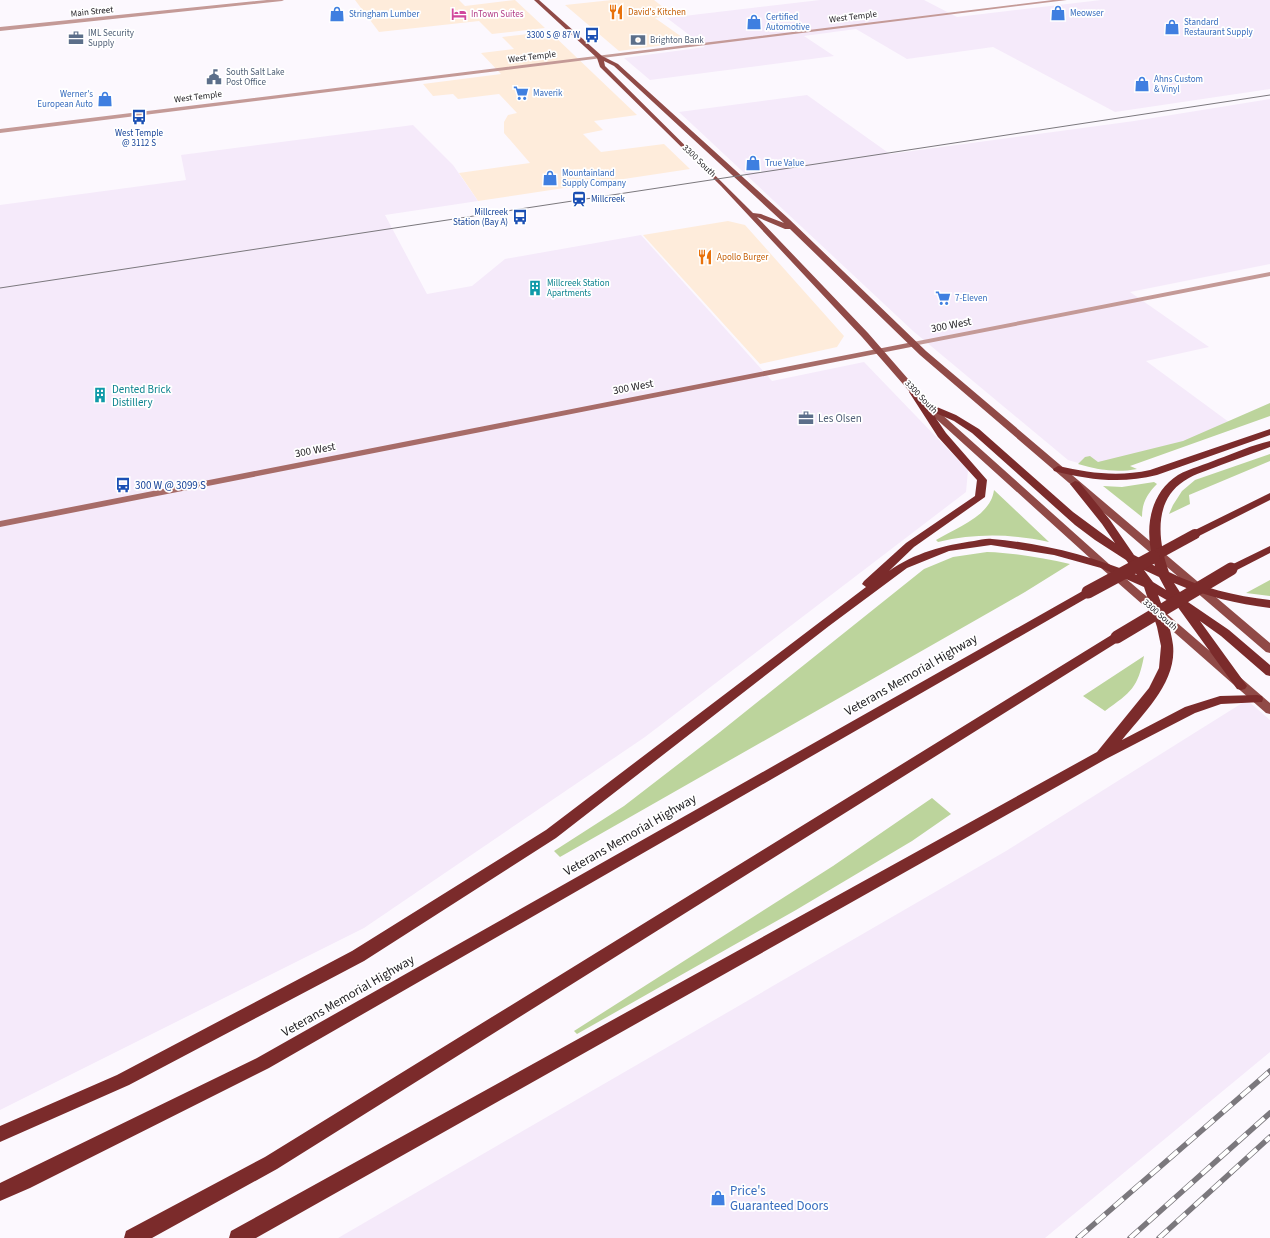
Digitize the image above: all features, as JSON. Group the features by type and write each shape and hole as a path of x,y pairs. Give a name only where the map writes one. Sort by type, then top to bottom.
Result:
{"highway":[{"path":"826,623 910,545 980,497 982,480 942,435 914,392"},
{"path":"926,405 968,425 1078,522 1108,545 1164,574 1201,590 1243,600 1270,604"},
{"path":"1058,469 1094,477 1135,478 1270,432"},
{"path":"1241,686 1179,601 1164,574 1158,552 1154,520 1157,507 1165,492 1177,481 1194,471 1270,444"},
{"path":"1075,484 1106,522 1149,585 1167,646 1165,668 1162,678 1155,690 1100,756"},
{"name":"Veterans Memorial Highway","path":"0,1192 31,1179 263,1063 1088,592 1194,534 1270,496"},
{"path":"0,1134 123,1080 358,956 551,834 826,623 903,566 947,548 991,542 1055,552 1104,566 1149,585 1179,601 1225,633 1270,672"},
{"path":"133,1238 271,1163 1117,637 1231,569 1270,549"},
{"path":"238,1238 1100,756 1190,710 1220,700 1257,699"}],"main road":[{"name":"3300 South","path":"536,0 600,57 616,64 796,230 913,344 1075,484 1158,552 1270,649"},
{"name":"3300 South","path":"600,57 602,66 719,180 878,351 926,405 1159,615 1270,710"},
{"path":"751,215 759,215 796,230"},
{"name":"300 West","path":"0,524 913,344"}],"street":[{"name":"Main Street","path":"0,29 282,0"},
{"name":"West Temple","path":"0,131 1065,0"},
{"name":"300 West","path":"913,344 1270,274"}],"shaded area":[{"path":"355,0 459,0 465,6 515,0 545,28 492,34 479,21 379,32"},
{"path":"612,0 654,0 673,15 655,18 689,42 619,51 565,5"},
{"path":"820,0 924,0 957,17 1101,0 1270,0 1270,89 1115,112 993,47 907,59 856,29 804,36 834,56 650,80 624,58 705,47 667,18"},
{"path":"547,32 551,33 637,115 594,121 603,130 583,134 601,152 664,144 690,169 478,201 459,173 530,163 504,133 504,122 508,115 517,113 499,94 458,99 453,94 433,96 423,84 501,74 481,53 514,49 502,37"},
{"path":"807,95 890,154 1134,121 1270,99 1270,264 1130,292 1209,347 1146,361 1237,428 1102,470 1068,460 913,331 679,112"},
{"path":"413,125 453,165 478,201 385,215 427,294 472,286 505,259 641,235 772,381 864,362 968,470 966,492 645,737 364,928 0,1110 0,205 186,180 181,155"},
{"path":"728,221 745,225 844,336 837,347 760,364 643,235"},
{"path":"1247,700 1270,720 1270,1052 1045,1238 338,1238 1006,851"}],"green space":[{"path":"1270,403 1270,416 1130,466 1137,469 1122,471 1108,470 1078,464 1085,457 1090,456 1098,462 1183,441"},
{"path":"1270,454 1270,461 1189,495 1190,504 1169,514 1182,491 1195,480"},
{"path":"1154,482 1157,484 1150,491 1146,499 1142,517 1103,486 1122,487"},
{"path":"994,490 1049,542 1008,536 966,537 938,542 936,540 980,514 991,499"},
{"path":"987,552 1029,556 1070,564 1025,592 560,857 554,851 624,806 720,732 924,569 953,557"},
{"path":"1270,580 1270,596 1246,593"},
{"path":"1144,656 1139,675 1132,688 1127,694 1105,711 1083,696"},
{"path":"932,798 951,814 912,841 796,910 577,1034 574,1031 833,866"}],"tram line":[{"path":"0,288 1270,95"}],"railway":[{"path":"1078,1238 1270,1071"},
{"path":"1130,1238 1270,1113"},
{"path":"1159,1238 1270,1137"}],"place":[{"name":"David's Kitchen","path":"616,12"},
{"name":"Meowser","path":"1058,13"},
{"name":"Stringham Lumber","path":"337,14"},
{"name":"InTown Suites","path":"459,14"},
{"name":"Certified Automotive","path":"754,22"},
{"name":"Standard Restaurant Supply","path":"1172,27"},
{"name":"3300 S @ 87 W","path":"592,35"},
{"name":"IML Security Supply","path":"76,38"},
{"name":"Brighton Bank","path":"638,40"},
{"name":"South Salt Lake Post Office","path":"214,77"},
{"name":"Ahns Custom & Vinyl","path":"1142,84"},
{"name":"Maverik","path":"521,93"},
{"name":"Werner's European Auto","path":"105,99"},
{"name":"West Temple @ 3112 S","path":"139,117"},
{"name":"True Value","path":"753,163"},
{"name":"Mountainland Supply Company","path":"550,178"},
{"name":"Millcreek","path":"579,199"},
{"name":"Millcreek Station (Bay A)","path":"520,217"},
{"name":"Apollo Burger","path":"705,257"},
{"name":"Millcreek Station Apartments","path":"535,288"},
{"name":"7-Eleven","path":"943,298"},
{"name":"Dented Brick Distillery","path":"100,395"},
{"name":"Les Olsen","path":"806,418"},
{"name":"300 W @ 3099 S","path":"123,485"},
{"name":"Price's Guaranteed Doors","path":"718,1198"}]}
